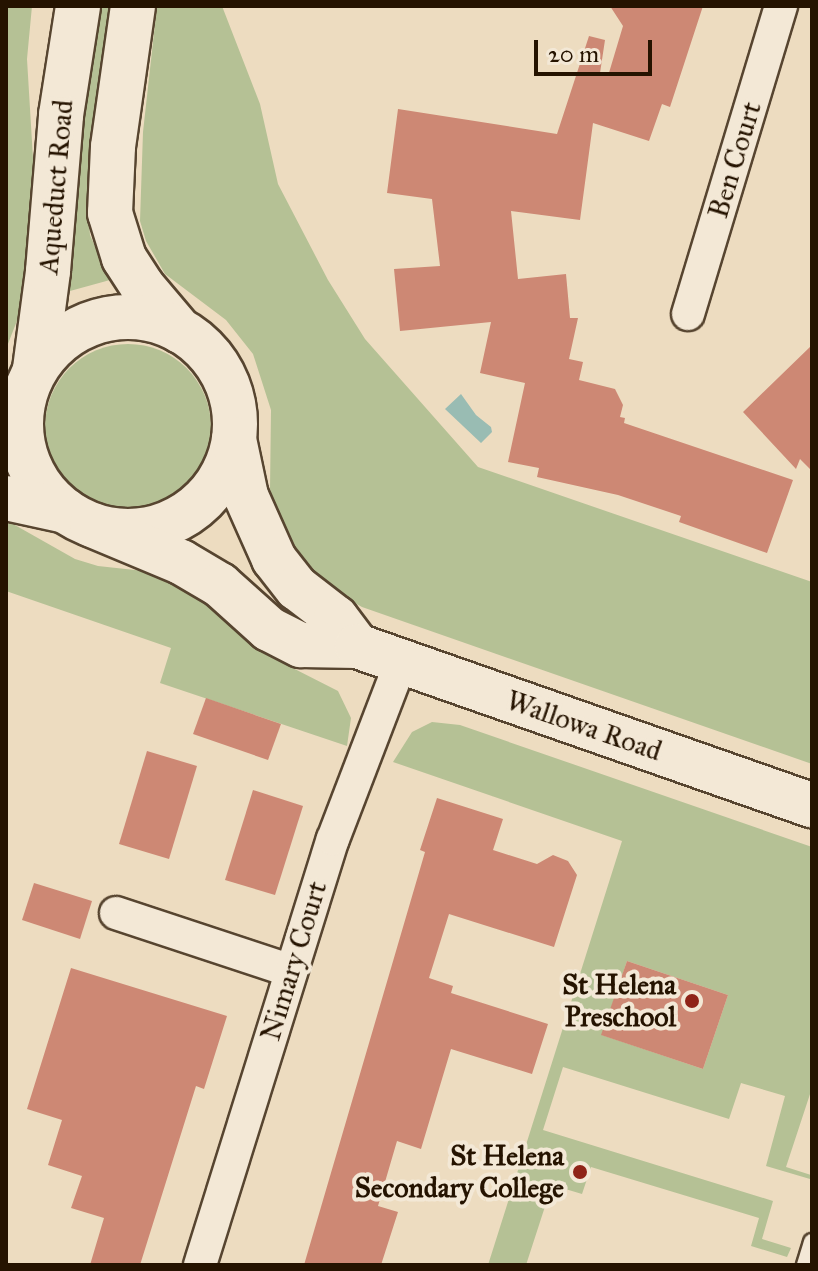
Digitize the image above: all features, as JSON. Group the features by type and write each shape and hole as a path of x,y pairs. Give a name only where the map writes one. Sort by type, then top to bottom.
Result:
{"main road":[{"name":"Aqueduct Road","path":"24,381 48,271 61,115 78,6"},
{"name":"Aqueduct Road","path":"133,6 113,147 110,213 124,258 158,307 180,331"},
{"path":"79,518 49,497 27,460 21,417 24,381 64,338 109,319 133,317 180,331 208,354 227,385 234,411 234,439 246,496 274,559 308,598 336,618 357,646"},
{"path":"6,498 134,531 155,527 192,509 220,478 234,439"},
{"name":"Wallowa Road","path":"79,518 181,562 220,585 283,637 301,645 328,648 357,646 812,805"}],"street":[{"name":"Ben Court","path":"688,314 781,6"},
{"name":"Nimary Court","path":"200,1265 353,782 401,662"},
{"path":"116,913 291,971"}],"lane":[{"path":"805,1265 812,1242"}],"green space":[{"path":"6,6 32,6 27,59 34,175 20,313 6,349"},
{"path":"100,6 111,6 87,196 90,235 110,280 70,291 67,287 89,47"},
{"path":"157,6 222,6 260,104 278,184 328,280 365,339 478,467 812,582 812,764 362,607 326,587 295,555 275,513 270,489 271,410 253,354 226,320 165,274 146,241 140,221 143,132"},
{"path":"128,344 160,351 186,369 204,395 211,427 204,459 186,485 160,503 128,510 96,503 70,485 52,459 45,427 52,395 70,369 96,351"},
{"path":"6,520 75,559 98,566 144,571 181,585 200,597 275,659 338,691 351,718 347,746 160,683 171,648 6,591"},
{"path":"432,722 460,725 812,847 812,1088 786,1167 811,1175 810,1179 766,1166 785,1096 741,1083 729,1119 563,1067 543,1130 773,1201 762,1239 791,1248 787,1257 751,1246 759,1218 591,1167 582,1194 552,1185 526,1265 488,1265 622,841 393,762 412,732","holes":["627,961 728,995 703,1069 602,1035"]}],"water":[{"path":"461,394 476,415 491,427 492,432 481,443 445,409"}],"building":[{"path":"610,6 703,6 670,107 662,104 649,141 593,123 580,220 511,211 518,279 566,274 570,318 578,318 569,359 583,362 579,380 615,389 623,405 620,417 625,418 624,423 793,480 767,553 679,522 681,516 618,495 537,477 539,468 508,462 525,383 480,373 491,322 400,331 394,269 440,266 432,199 387,193 398,109 557,134 589,36 605,40 600,73 608,76 623,26"},
{"path":"812,345 812,471 800,459 796,469 743,412"},
{"path":"206,698 281,724 268,760 193,734"},
{"path":"147,751 197,766 169,859 119,844"},
{"path":"253,790 303,806 275,895 225,880"},
{"path":"437,798 503,819 493,850 537,864 553,855 568,861 577,875 554,947 449,914 429,978 453,986 451,993 548,1024 532,1074 451,1049 421,1149 397,1141 378,1206 398,1212 381,1265 304,1265 425,852 420,850"},
{"path":"34,883 92,901 80,939 22,920"},
{"path":"627,961 728,995 703,1069 601,1035"},
{"path":"71,968 227,1016 204,1089 196,1086 140,1265 90,1265 104,1218 71,1208 82,1176 48,1165 62,1120 27,1109"}],"place":[{"name":"St Helena Preschool","path":"692,1001"},
{"name":"St Helena Secondary College","path":"580,1172"}]}
